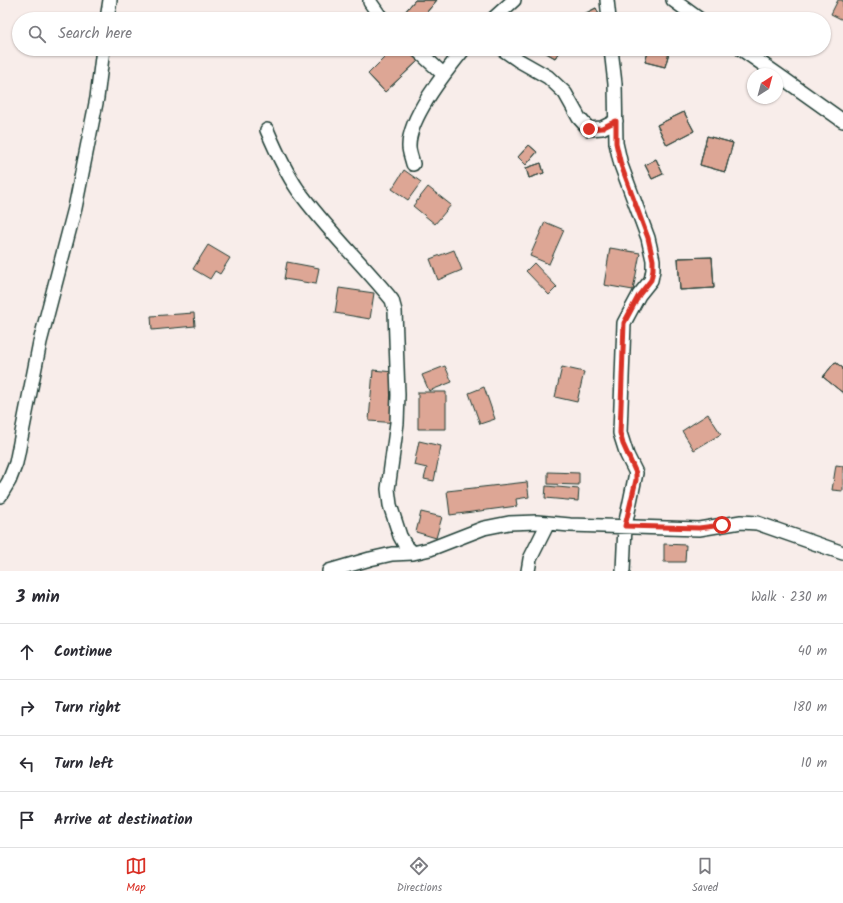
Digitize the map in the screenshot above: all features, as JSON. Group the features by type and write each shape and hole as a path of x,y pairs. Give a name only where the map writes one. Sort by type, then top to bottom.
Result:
{"street":[{"path":"108,12 110,0"},
{"path":"370,0 377,12"},
{"path":"501,12 514,0"},
{"path":"607,0 608,12"},
{"path":"675,1 690,12"},
{"path":"0,496 9,481 16,463 40,342 75,208 97,98 102,56"},
{"path":"424,56 443,74"},
{"path":"413,164 409,147 413,127 426,101 443,74 458,56"},
{"path":"512,56 548,77 565,93 579,118 589,129 602,128 616,121"},
{"path":"612,56 615,84 616,143 621,165 648,238 653,260 651,280 639,295 624,323 620,433 623,444 636,473 636,480 625,526 623,571"},
{"path":"751,56 768,68"},
{"path":"783,78 843,121"},
{"path":"267,130 280,160 298,190 392,300 394,311 398,395 397,424 388,489 390,505 400,536 405,545 413,553"},
{"path":"329,571 392,554 413,553 430,549 484,528 509,523 699,528 741,522 757,523 843,553"},
{"path":"528,571 530,558 548,523"}],"building":[{"path":"415,0 437,0 427,12 405,12"},
{"path":"415,0 437,0 427,12 405,12"},
{"path":"838,0 843,0 843,20 831,14"},
{"path":"596,8 598,12 588,12"},
{"path":"596,8 598,12 588,12"},
{"path":"386,56 413,56 418,61 385,92 368,74"},
{"path":"386,56 413,56 418,61 385,92 368,74"},
{"path":"647,56 668,56 665,67 645,62"},
{"path":"647,56 668,56 665,67 645,62"},
{"path":"684,112 694,131 667,145 657,125"},
{"path":"684,112 694,131 667,145 657,125"},
{"path":"707,136 733,143 725,172 700,165"},
{"path":"707,136 733,143 725,172 700,165"},
{"path":"529,145 537,152 526,165 518,157"},
{"path":"529,145 537,152 526,165 518,157"},
{"path":"656,159 663,174 652,179 645,165"},
{"path":"656,159 663,174 652,179 645,165"},
{"path":"541,163 544,173 529,178 526,168"},
{"path":"541,163 544,173 529,178 526,168"},
{"path":"404,170 421,182 408,200 392,189"},
{"path":"428,187 451,205 435,224 413,206"},
{"path":"545,222 564,230 549,264 530,256"},
{"path":"208,245 230,258 220,274 215,271 210,279 193,269"},
{"path":"610,248 640,253 633,290 604,285"},
{"path":"454,250 462,270 438,280 430,259"},
{"path":"712,257 714,288 680,290 678,258"},
{"path":"712,257 714,288 680,290 678,258"},
{"path":"287,262 319,268 316,284 284,279"},
{"path":"534,263 557,287 549,295 526,271"},
{"path":"339,288 374,293 370,319 335,313"},
{"path":"194,313 195,326 152,330 151,316"},
{"path":"835,362 843,368 843,393 823,377"},
{"path":"835,362 843,368 843,393 823,377"},
{"path":"445,366 452,382 429,391 422,375"},
{"path":"562,367 584,372 577,402 555,397"},
{"path":"373,370 403,373 399,423 369,421"},
{"path":"484,387 495,419 480,424 469,393"},
{"path":"418,392 446,392 446,429 418,429"},
{"path":"708,414 721,434 694,450 682,431"},
{"path":"419,441 441,446 434,481 424,479 427,468 414,465"},
{"path":"836,465 843,466 843,491 832,490"},
{"path":"548,472 579,473 579,485 548,484"},
{"path":"527,482 529,497 516,499 517,506 450,515 447,491"},
{"path":"546,486 579,489 578,501 545,498"},
{"path":"421,512 442,517 436,538 416,532"},
{"path":"664,544 686,545 685,562 664,562"}],"route":[{"path":"589,129 602,128 616,121 616,143 621,165 648,238 653,260 651,280 639,295 624,323 620,433 627,455 636,473 636,480 631,495 625,526 699,528 722,525"}]}
